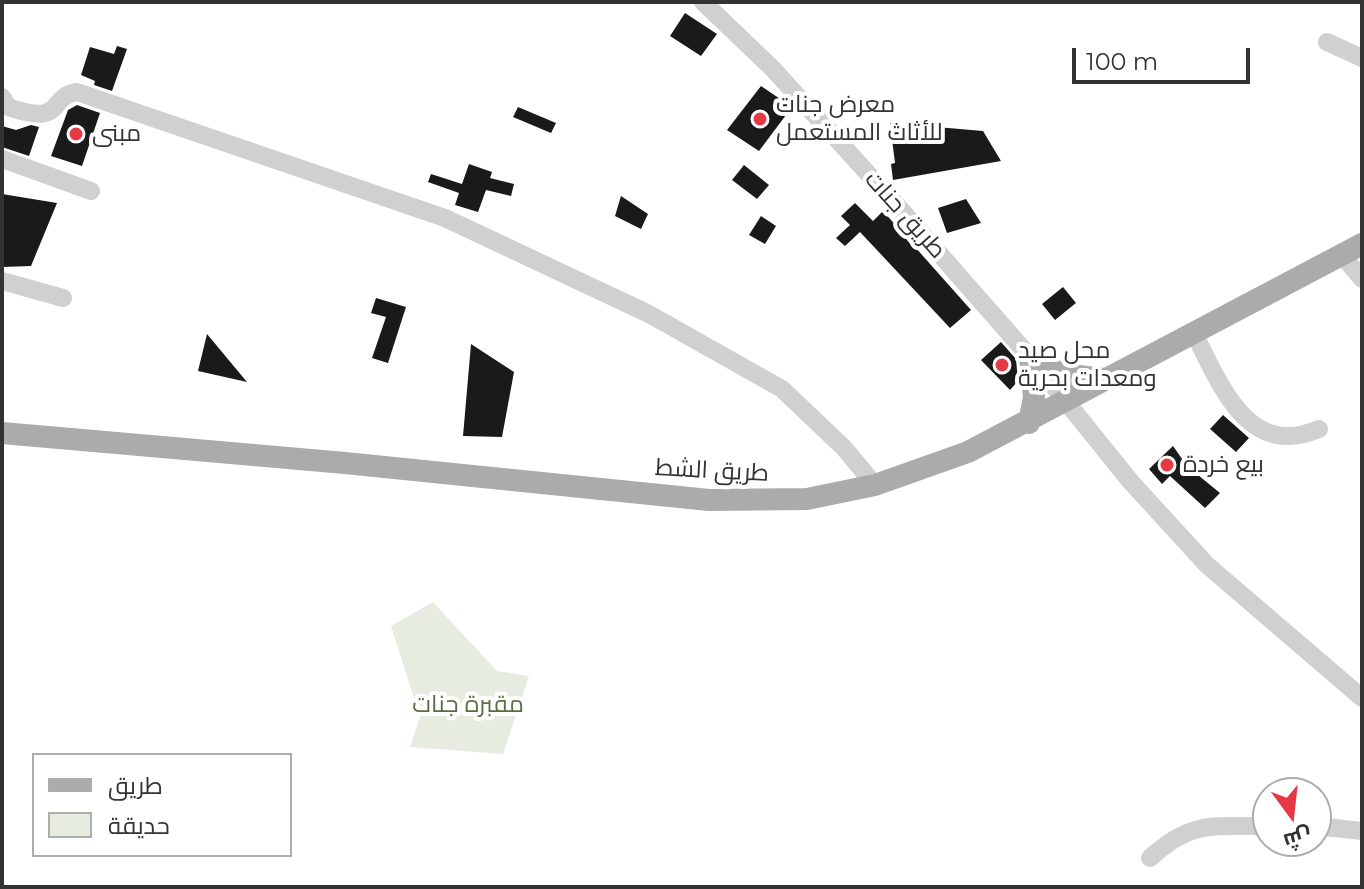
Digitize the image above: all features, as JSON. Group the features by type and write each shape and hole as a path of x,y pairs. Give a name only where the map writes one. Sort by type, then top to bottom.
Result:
{"main road":[{"name":"طريق الشط","path":"2,433 709,500 807,499 875,485 954,458 1029,423 1362,244"},
{"path":"1030,357 1061,374 1106,379"},
{"path":"1029,423 1034,397 1030,357"}],"street":[{"name":"طريق جنات","path":"703,2 773,69 1030,357 1065,402 1207,565 1362,698"},
{"path":"1327,42 1362,58"},
{"path":"2,97 8,107 44,115 51,113 69,94 77,92 445,218 649,314 782,389 844,448 875,485"},
{"path":"2,159 91,191"},
{"path":"1342,255 1362,279"},
{"path":"2,281 63,298"},
{"path":"1195,335 1223,389 1253,425 1285,437 1319,429"},
{"path":"1150,858 1185,831 1202,827 1252,826"},
{"path":"1332,828 1362,831"}],"green space":[{"name":"مقبرة جنات","path":"433,602 497,671 529,676 503,754 410,747 420,717 391,626"}],"building":[{"path":"685,13 717,34 701,56 670,36"},
{"name":"مبنى","path":"117,46 127,49 112,91 94,85 95,81 81,75 90,47 114,54"},
{"name":"معرض جنات للأثاث المستعمل","path":"761,86 792,107 759,151 727,130"},
{"name":"مبنى","path":"77,105 100,113 82,166 51,156 68,110"},
{"path":"518,107 556,123 551,133 513,117"},
{"path":"890,123 983,131 1001,161 893,180 891,164 895,163"},
{"path":"31,125 39,127 29,156 2,147 2,126 16,130"},
{"path":"469,164 492,172 490,178 514,184 511,196 486,190 478,212 455,205 459,193 428,182 431,174 462,184"},
{"path":"744,165 769,185 757,199 732,180"},
{"path":"2,194 57,203 31,266 2,267"},
{"path":"621,196 648,214 641,229 615,216"},
{"path":"966,199 981,223 947,233 938,208"},
{"path":"855,203 873,221 883,211 971,310 950,328 860,232 845,246 836,238 850,225 841,216"},
{"path":"761,216 776,226 765,244 749,235"},
{"path":"1063,287 1076,303 1055,320 1042,304"},
{"path":"376,298 406,307 388,363 372,358 386,317 371,313"},
{"path":"207,334 247,382 198,371"},
{"name":"محل صيد ومعدات بحرية","path":"1001,342 1016,359 1018,381 1010,390 981,360"},
{"path":"471,344 514,372 502,437 463,436"},
{"path":"1223,415 1249,438 1236,452 1210,429"},
{"path":"1173,446 1187,466 1220,493 1205,508 1170,476 1162,484 1149,469"}],"place":[{"name":"معرض جنات للأثاث المستعمل","path":"760,119"},
{"name":"مبنى","path":"76,134"},
{"name":"محل صيد ومعدات بحرية","path":"1002,365"},
{"name":"بيع خردة","path":"1167,465"}]}
